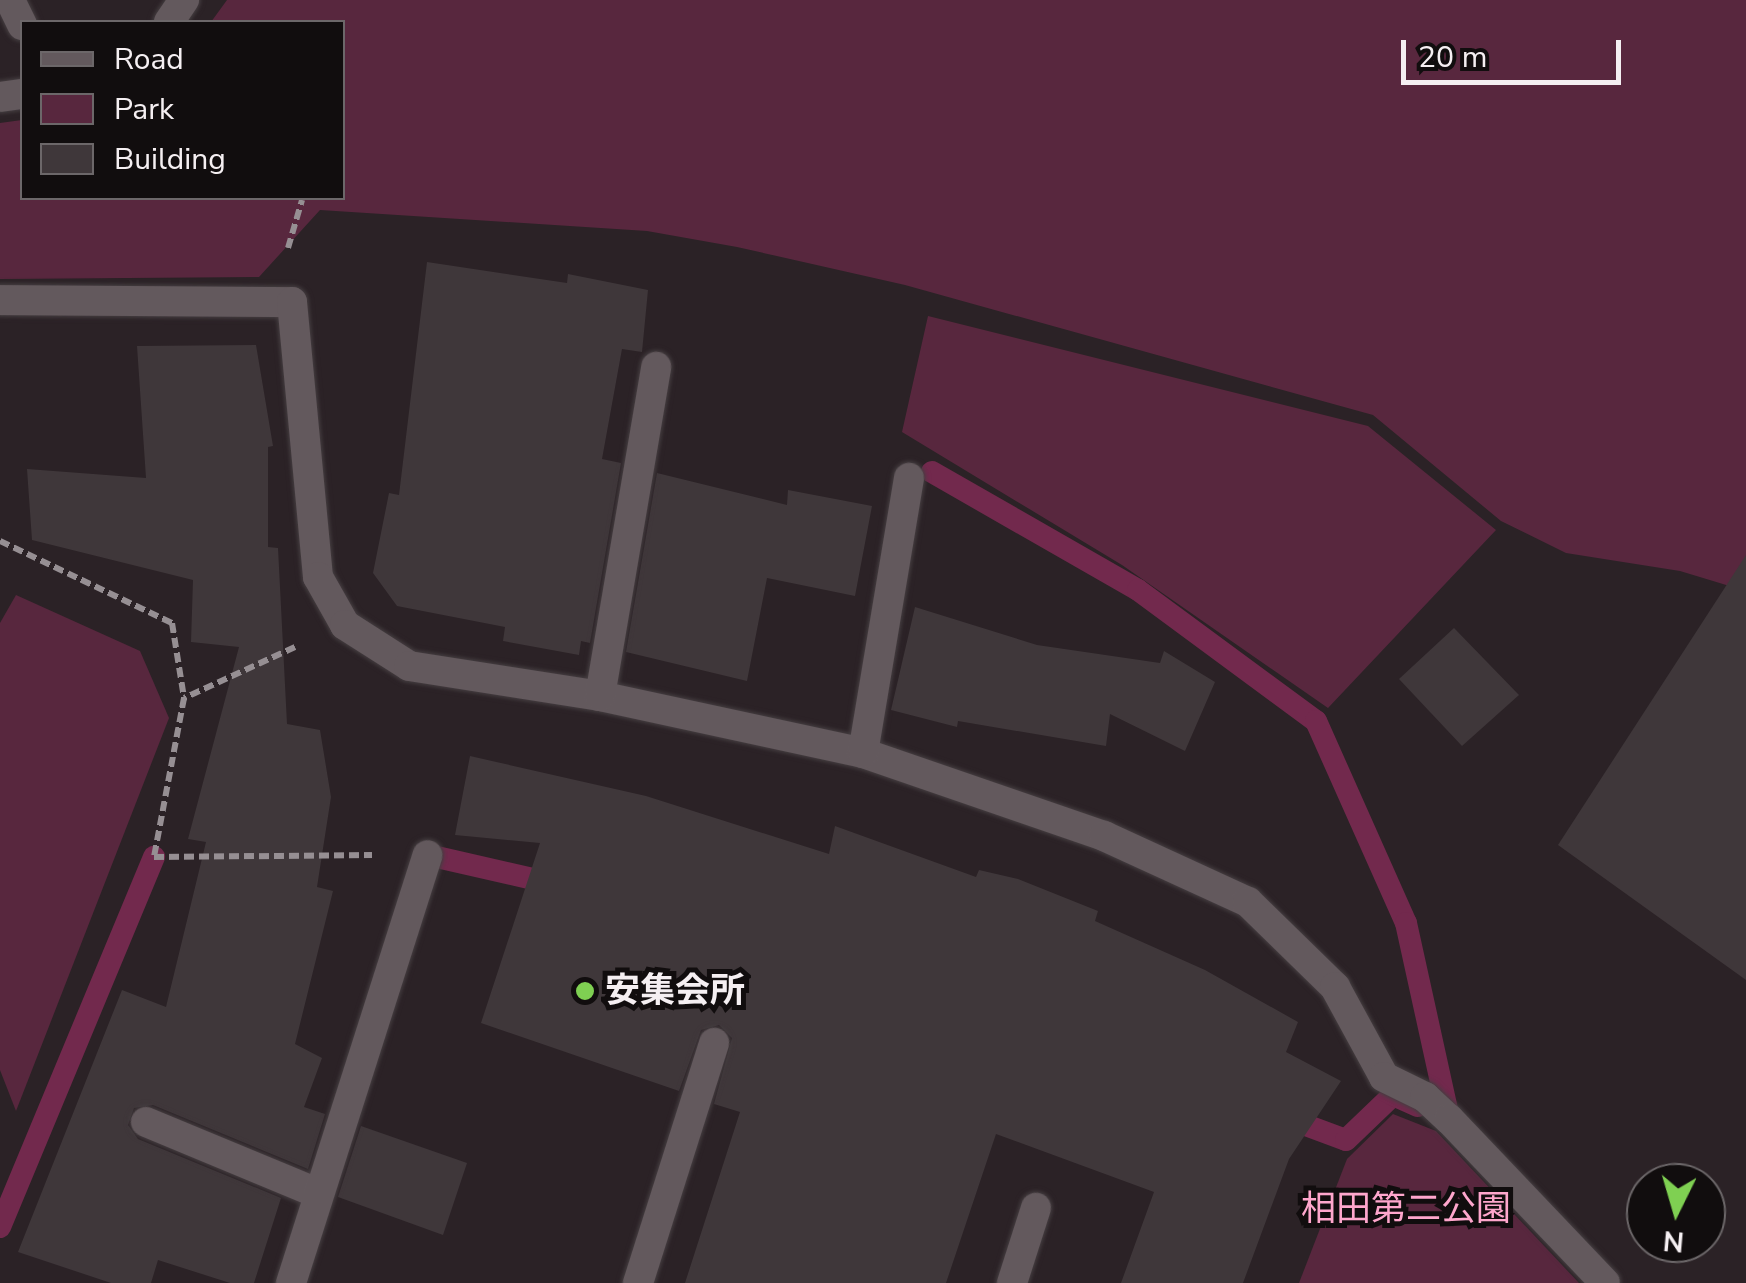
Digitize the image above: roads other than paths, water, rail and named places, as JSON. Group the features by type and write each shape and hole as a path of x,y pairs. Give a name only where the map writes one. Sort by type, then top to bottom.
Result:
{"street":[{"path":"0,300 292,302 318,577 345,624 409,666 600,696 863,753 1104,836 1248,902 1335,987 1384,1078 1425,1097 1449,1118 1605,1283"},
{"path":"600,696 656,367"},
{"path":"863,753 909,478"},
{"path":"291,1283 428,855"},
{"path":"638,1283 714,1043"},
{"path":"146,1122 318,1192"},
{"path":"1012,1283 1036,1208"}],"waterway":[{"path":"932,472 1138,590 1316,721 1406,923 1449,1119"},
{"path":"428,855 555,884"},
{"path":"0,1227 154,857"},
{"path":"1284,1117 1346,1140 1393,1095 1418,1106"}],"place":[{"name":"安集会所","path":"585,991"}],"park label":[{"name":"相田第二公園","path":"1406,1209"}]}
